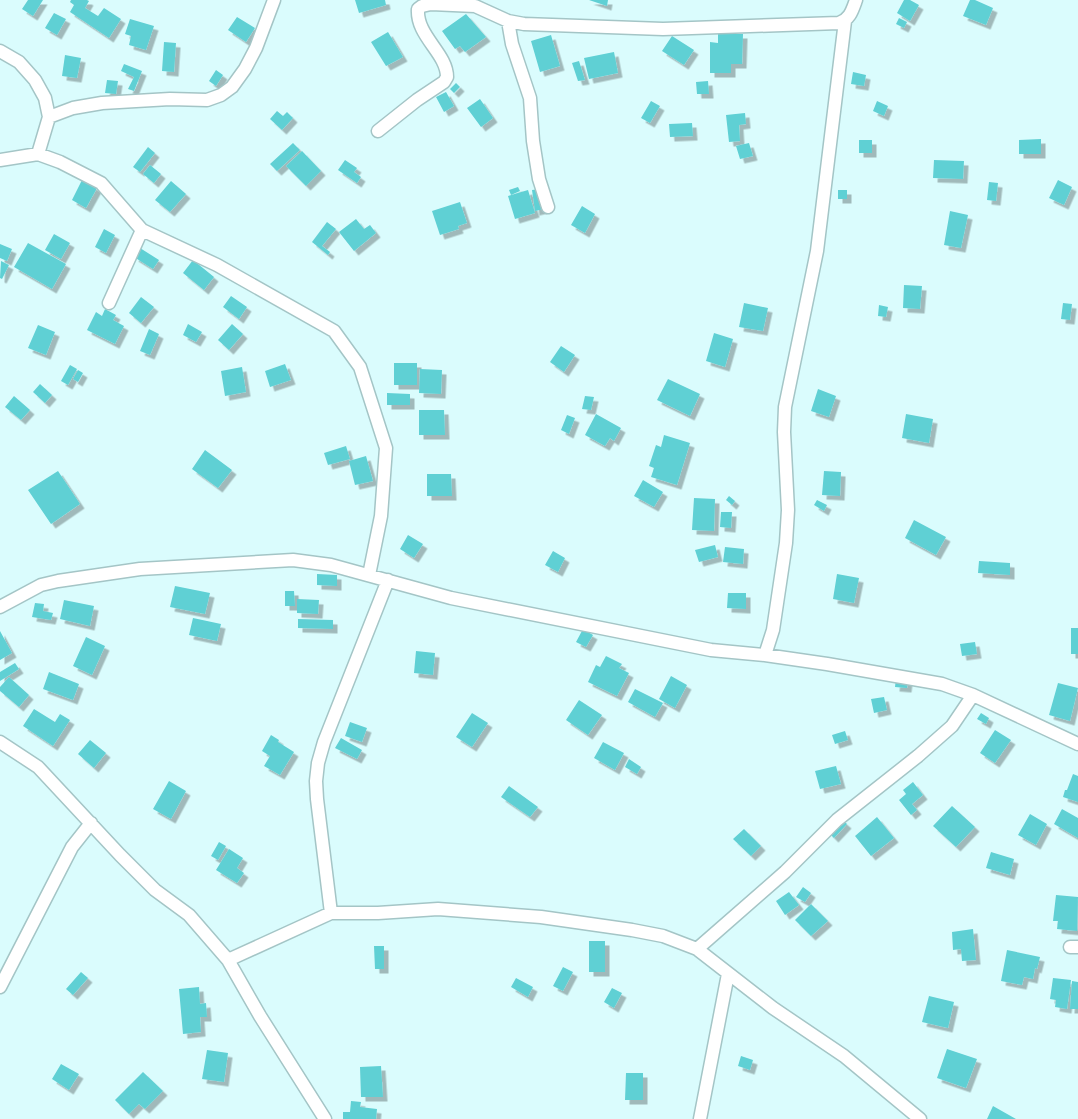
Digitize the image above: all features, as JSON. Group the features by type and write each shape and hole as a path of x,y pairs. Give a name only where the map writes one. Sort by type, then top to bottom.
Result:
{"street":[{"path":"49,117 73,108 102,103 170,99 207,100 222,95 232,88 245,69 256,48 274,0"},
{"path":"378,131 417,100 444,82 447,77 444,65 419,22 418,9 422,6 431,4 475,6 508,21 540,25 663,28 839,23 846,20 852,13 856,0"},
{"path":"765,655 773,630 786,543 788,510 784,432 785,407 817,252 846,20"},
{"path":"508,21 512,44 530,98 533,140 539,179 548,207"},
{"path":"0,51 18,62 36,80 45,98 49,117 38,154"},
{"path":"0,160 38,154 60,162 102,183 142,230 217,265 334,332 360,367 386,448 381,516 369,575"},
{"path":"109,303 142,230"},
{"path":"0,607 41,585 58,580 140,569 293,560 331,565 471,602 711,650 765,655 942,684 973,695 1078,744"},
{"path":"331,913 317,799 318,763 326,735 388,580"},
{"path":"697,949 785,872 837,820 918,756 952,726 973,695"},
{"path":"0,742 38,767 155,890 190,915 228,960 260,1016 325,1119"},
{"path":"0,987 72,847 91,823"},
{"path":"228,960 331,913 378,913 438,909 541,917 663,936 697,949 773,1008 844,1056 920,1119"},
{"path":"700,1119 728,974"}],"building":[{"path":"28,0 43,0 33,16 22,9"},
{"path":"71,0 87,0 89,1 85,8 98,16 104,8 121,19 109,38 70,12 74,5 70,2"},
{"path":"355,0 385,0 386,5 359,13"},
{"path":"589,0 608,0 607,6"},
{"path":"904,0 910,0 919,5 910,21 897,13"},
{"path":"970,0 975,0 993,8 986,25 963,16"},
{"path":"54,13 66,19 57,35 45,28"},
{"path":"466,14 486,37 465,52 460,46 455,49 442,31"},
{"path":"237,17 255,28 246,42 228,30"},
{"path":"899,18 907,22 904,28 896,24"},
{"path":"130,19 154,26 146,50 129,45 131,36 125,34"},
{"path":"388,32 403,57 386,66 371,42"},
{"path":"718,34 743,34 742,64 731,64 731,73 710,73 710,42 718,43"},
{"path":"551,35 560,66 540,72 531,41"},
{"path":"672,36 694,50 684,65 662,51"},
{"path":"164,42 176,43 174,72 162,71"},
{"path":"614,52 618,73 589,79 584,58"},
{"path":"65,55 81,58 77,78 62,76"},
{"path":"579,61 585,80 578,81 572,63"},
{"path":"124,64 142,71 134,91 128,89 134,77 121,71"},
{"path":"216,70 223,75 216,86 209,81"},
{"path":"853,72 866,75 864,86 851,84"},
{"path":"107,80 118,81 116,94 105,93"},
{"path":"708,81 709,94 697,94 696,82"},
{"path":"456,83 460,87 454,93 450,89"},
{"path":"446,92 454,106 444,112 436,97"},
{"path":"480,99 493,118 481,127 467,108"},
{"path":"651,101 660,106 650,123 641,118"},
{"path":"877,101 888,106 884,116 873,111"},
{"path":"277,111 283,116 287,112 293,118 282,130 270,119"},
{"path":"745,113 746,124 739,125 740,141 729,142 726,115"},
{"path":"692,123 693,136 670,137 669,124"},
{"path":"1041,139 1041,154 1019,154 1019,140"},
{"path":"859,140 872,140 872,153 859,153"},
{"path":"293,143 300,150 277,171 270,164"},
{"path":"749,143 753,156 740,159 736,146"},
{"path":"148,147 155,153 140,172 133,167"},
{"path":"302,151 321,171 306,186 286,166"},
{"path":"345,160 357,168 354,172 361,177 357,183 338,170"},
{"path":"934,160 964,161 963,179 933,178"},
{"path":"150,165 161,174 154,183 143,174"},
{"path":"82,180 97,188 86,208 72,200"},
{"path":"1058,180 1072,187 1064,205 1049,198"},
{"path":"171,181 186,194 170,212 155,200"},
{"path":"989,182 998,183 996,201 987,200"},
{"path":"518,187 520,191 511,195 509,190"},
{"path":"541,189 544,209 535,211 532,190"},
{"path":"528,190 535,213 515,219 508,196"},
{"path":"838,190 847,190 847,199 838,199"},
{"path":"460,202 467,223 458,226 459,229 440,235 432,211"},
{"path":"582,206 595,214 585,233 571,225"},
{"path":"950,211 968,215 961,248 944,245"},
{"path":"356,219 364,229 370,225 376,233 354,251 339,232"},
{"path":"327,222 336,229 322,246 330,252 328,255 312,242"},
{"path":"104,229 115,235 106,253 95,247"},
{"path":"54,234 70,243 61,259 45,250"},
{"path":"28,243 66,264 52,289 14,267"},
{"path":"0,244 12,249 7,261 0,258"},
{"path":"140,248 159,260 153,269 134,257"},
{"path":"193,260 214,277 204,290 183,273"},
{"path":"1,261 9,265 2,279 0,278"},
{"path":"904,285 922,286 920,309 903,308"},
{"path":"231,296 247,307 239,319 223,307"},
{"path":"141,297 154,307 141,323 129,313"},
{"path":"744,303 768,308 763,331 739,327"},
{"path":"1063,303 1072,304 1070,320 1061,319"},
{"path":"879,305 888,307 886,317 878,316"},
{"path":"105,309 116,315 113,320 124,326 115,344 87,330 96,312 102,316"},
{"path":"188,324 202,332 196,342 183,335"},
{"path":"232,324 243,334 229,350 218,340"},
{"path":"38,325 55,332 46,355 28,348"},
{"path":"149,329 159,334 150,355 140,351"},
{"path":"714,333 733,339 725,367 706,361"},
{"path":"561,346 575,355 564,372 550,362"},
{"path":"394,363 417,363 417,385 394,385"},
{"path":"285,364 291,380 270,387 265,371"},
{"path":"70,365 77,369 68,385 61,381"},
{"path":"242,367 246,392 225,396 221,371"},
{"path":"420,369 442,370 441,394 419,393"},
{"path":"78,370 83,373 78,382 73,379"},
{"path":"668,379 700,394 690,416 657,400"},
{"path":"40,384 52,395 45,403 33,392"},
{"path":"818,389 836,396 829,417 811,411"},
{"path":"387,393 410,394 410,405 387,405"},
{"path":"14,396 30,410 21,420 5,407"},
{"path":"585,396 594,397 591,410 582,409"},
{"path":"419,410 444,410 445,435 419,435"},
{"path":"596,414 621,428 614,441 610,438 605,446 585,435"},
{"path":"906,414 933,419 929,443 902,438"},
{"path":"567,415 575,418 569,434 561,430"},
{"path":"664,435 690,443 677,485 651,477 654,468 649,466 656,445 661,447"},
{"path":"346,446 350,459 328,465 324,453"},
{"path":"205,450 232,470 218,488 192,469"},
{"path":"366,456 373,481 355,485 349,461"},
{"path":"58,471 80,504 51,524 28,490"},
{"path":"824,471 841,472 840,496 822,495"},
{"path":"427,474 451,474 452,496 427,496"},
{"path":"643,480 663,492 654,507 634,496"},
{"path":"729,496 735,501 732,505 726,500"},
{"path":"694,498 715,499 714,531 692,530"},
{"path":"817,500 827,505 824,511 814,505"},
{"path":"721,512 732,512 731,528 720,527"},
{"path":"914,520 946,537 936,555 905,538"},
{"path":"408,535 423,544 414,558 400,549"},
{"path":"715,545 718,557 699,562 695,550"},
{"path":"725,547 744,549 743,564 723,562"},
{"path":"553,551 565,558 558,572 545,565"},
{"path":"979,561 1010,563 1010,575 978,573"},
{"path":"317,574 337,575 337,586 317,585"},
{"path":"837,574 859,578 854,603 833,599"},
{"path":"175,586 210,593 205,614 170,607"},
{"path":"285,591 294,591 295,606 285,606"},
{"path":"728,593 746,593 746,609 727,608"},
{"path":"297,599 319,600 318,614 297,613"},
{"path":"64,600 94,606 90,626 60,619"},
{"path":"35,603 44,604 43,611 53,613 51,620 32,617"},
{"path":"193,618 221,624 217,641 189,635"},
{"path":"298,619 333,620 333,629 298,628"},
{"path":"1071,628 1078,628 1078,654 1071,654"},
{"path":"583,629 593,635 586,647 576,642"},
{"path":"0,631 12,653 0,660"},
{"path":"86,637 105,646 92,675 73,666"},
{"path":"975,642 977,654 962,656 960,644"},
{"path":"416,651 435,653 433,675 414,673"},
{"path":"606,656 622,664 619,668 629,673 617,696 588,682 596,665 600,667"},
{"path":"15,663 19,669 0,681 0,672"},
{"path":"49,672 79,684 73,700 43,689"},
{"path":"671,676 687,685 675,708 659,699"},
{"path":"9,677 29,695 19,707 0,691 0,687"},
{"path":"896,678 908,680 907,688 895,687"},
{"path":"1058,683 1078,688 1070,721 1049,715"},
{"path":"635,689 663,703 655,717 628,702"},
{"path":"884,697 887,710 874,713 871,699"},
{"path":"579,700 602,715 588,735 566,720"},
{"path":"34,709 55,722 60,714 70,720 53,746 23,726"},
{"path":"472,713 488,723 472,747 456,737"},
{"path":"981,713 989,718 986,724 977,719"},
{"path":"350,722 367,728 362,742 345,736"},
{"path":"995,730 1011,740 995,763 980,753"},
{"path":"845,731 848,740 835,744 832,735"},
{"path":"271,735 294,752 280,775 264,766 270,756 262,751"},
{"path":"341,738 362,750 357,759 335,748"},
{"path":"90,740 106,753 94,768 78,754"},
{"path":"603,742 624,753 615,770 594,758"},
{"path":"629,759 641,767 637,774 625,767"},
{"path":"836,766 841,784 820,789 815,771"},
{"path":"1073,774 1078,776 1078,802 1063,797"},
{"path":"169,781 186,791 171,819 153,809"},
{"path":"913,782 923,795 912,804 917,810 911,815 899,800 906,794 903,790"},
{"path":"509,786 538,807 530,817 501,797"},
{"path":"952,806 975,827 956,847 933,826"},
{"path":"1062,809 1078,818 1078,838 1054,824"},
{"path":"1030,814 1047,824 1036,845 1018,835"},
{"path":"877,817 894,838 871,856 855,836"},
{"path":"840,818 847,824 834,838 828,832"},
{"path":"744,829 761,846 751,856 733,839"},
{"path":"219,842 226,846 218,860 211,856"},
{"path":"229,849 243,858 237,868 244,873 237,883 216,870"},
{"path":"991,852 1014,859 1010,875 986,868"},
{"path":"803,887 811,893 805,902 796,897"},
{"path":"789,892 799,905 785,915 776,901"},
{"path":"1056,895 1078,897 1077,931 1057,929 1058,921 1053,921"},
{"path":"811,904 828,921 811,936 795,920"},
{"path":"973,929 976,960 962,961 961,949 953,950 952,932"},
{"path":"589,941 605,941 605,972 589,972"},
{"path":"374,946 384,946 384,969 375,969"},
{"path":"1007,950 1040,957 1033,979 1024,977 1022,985 1001,981"},
{"path":"563,967 573,972 563,991 553,986"},
{"path":"81,972 88,978 73,995 66,989"},
{"path":"516,978 533,987 528,997 511,987"},
{"path":"1053,978 1071,980 1067,1009 1055,1007 1056,1000 1050,999"},
{"path":"1072,981 1078,982 1078,1009 1070,1009"},
{"path":"199,987 200,1004 206,1003 207,1017 200,1017 201,1032 183,1034 179,989"},
{"path":"612,988 622,993 614,1008 604,1002"},
{"path":"929,996 954,1002 948,1028 922,1022"},
{"path":"947,1049 977,1059 966,1088 937,1078"},
{"path":"207,1050 228,1053 224,1082 202,1079"},
{"path":"741,1056 753,1060 750,1070 738,1066"},
{"path":"61,1064 79,1074 69,1090 52,1079"},
{"path":"381,1066 383,1097 361,1097 360,1067"},
{"path":"143,1072 163,1091 145,1109 139,1104 129,1114 115,1100"},
{"path":"626,1073 643,1073 643,1100 625,1100"},
{"path":"351,1101 361,1102 360,1107 377,1109 376,1119 343,1119 343,1112 350,1112"},
{"path":"993,1106 1016,1119 987,1119"}]}
